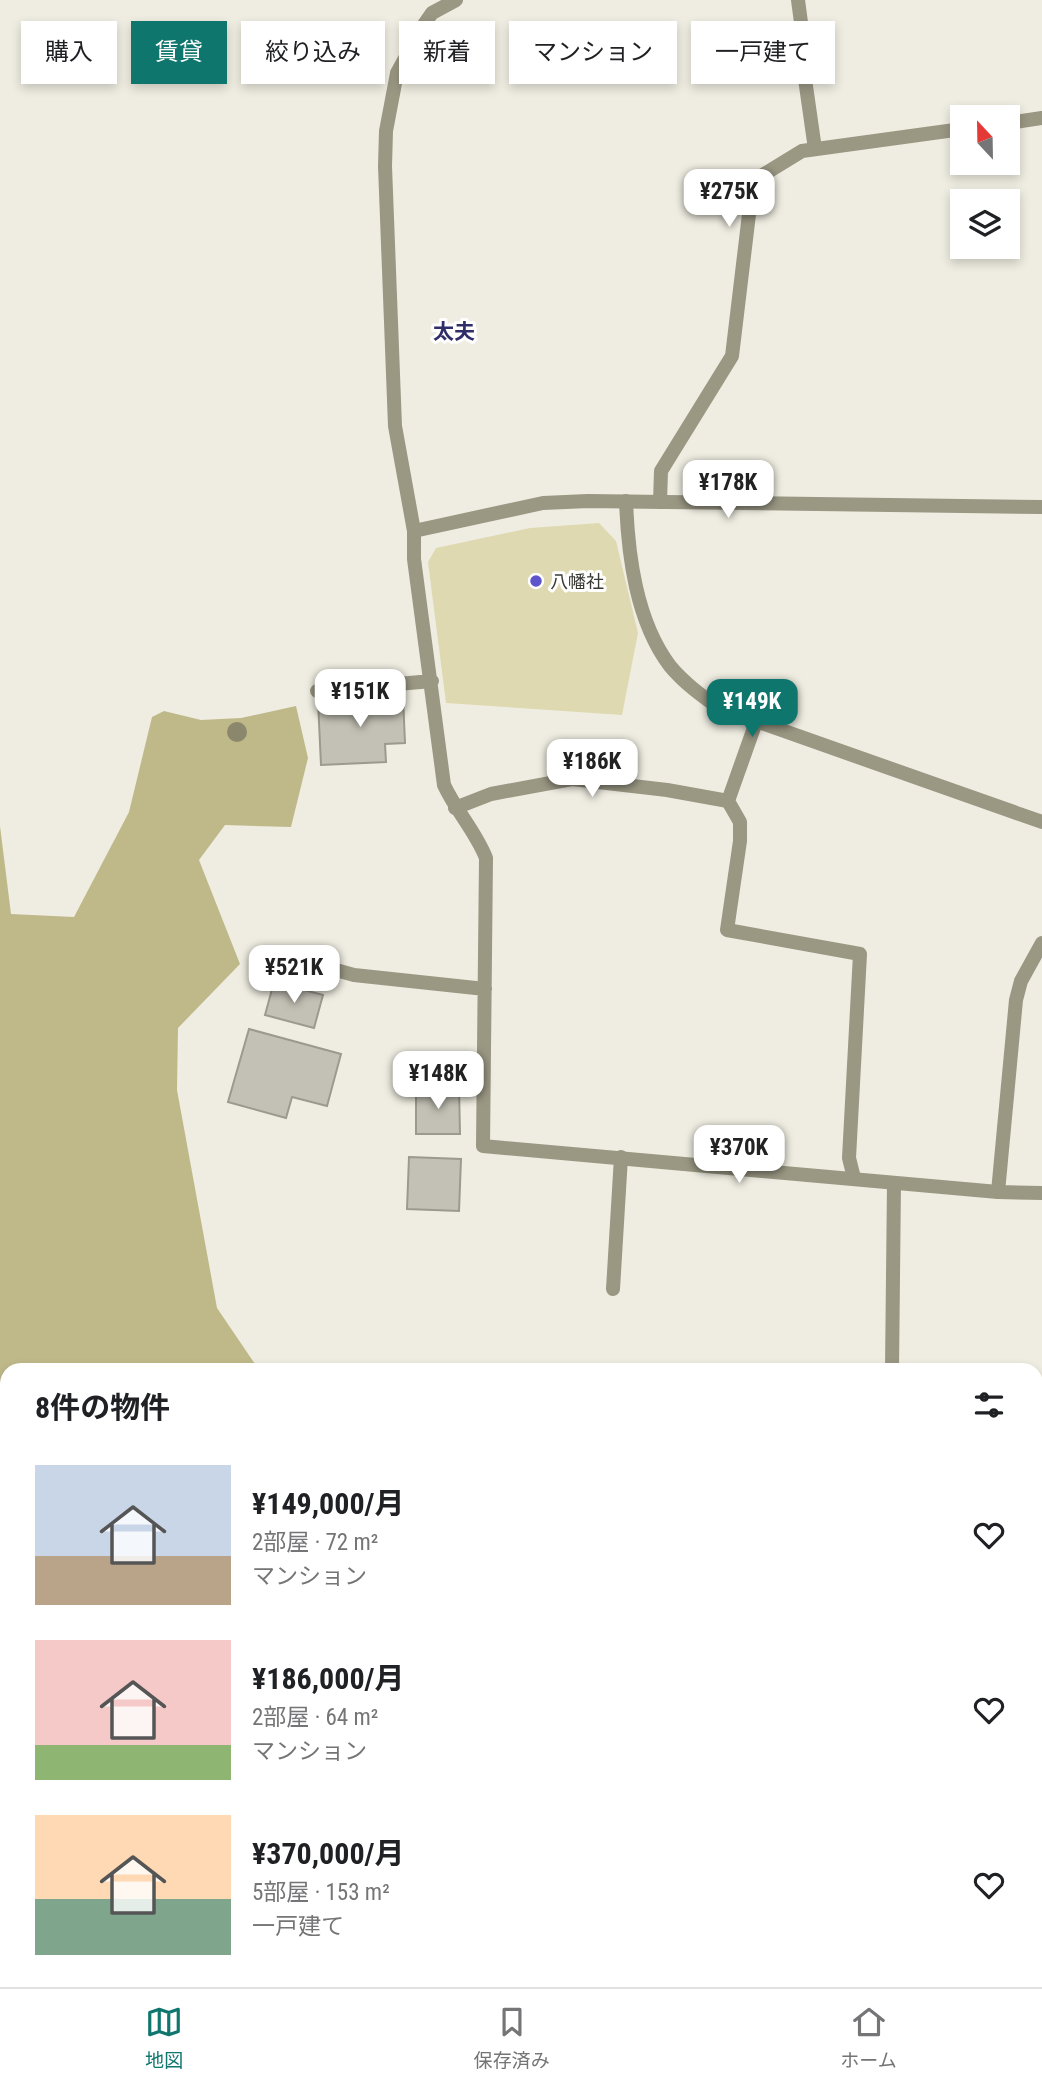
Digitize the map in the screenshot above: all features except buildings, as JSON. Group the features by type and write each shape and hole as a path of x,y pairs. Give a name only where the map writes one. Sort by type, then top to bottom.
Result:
{"street":[{"path":"456,0 432,13 397,73 386,131 385,166 395,426 414,531 414,559 444,785 455,808 480,841 486,859 483,1146 998,1192 1042,1193"},
{"path":"798,0 806,60 803,65 815,149"},
{"path":"1020,121 1042,118"},
{"path":"660,502 661,471 732,356 753,181 802,151 950,131"},
{"path":"414,531 543,503 626,501 1042,507"},
{"path":"626,501 627,542 646,619 663,656 686,683 719,708 1042,822"},
{"path":"317,691 432,681"},
{"path":"728,802 755,722"},
{"path":"455,808 491,794 572,779 667,790 728,802 740,822 740,841 727,930 860,954 849,1157 854,1178"},
{"path":"998,1192 1016,1000 1021,981 1042,943"},
{"path":"336,970 354,975 485,989"},
{"path":"613,1289 621,1157"},
{"path":"892,1363 894,1183"}],"shaded area":[{"path":"599,523 616,541 638,633 622,715 446,703 428,562 436,548 530,528"},
{"path":"296,706 308,758 291,827 225,825 199,860 240,964 178,1028 177,1090 217,1308 254,1363 0,1363 0,826 11,914 74,917 129,812 152,717 164,711 201,720 241,718"}],"place":[{"name":"八幡社","path":"536,581"}],"district":[{"name":"太夫","path":"454,332"}]}
